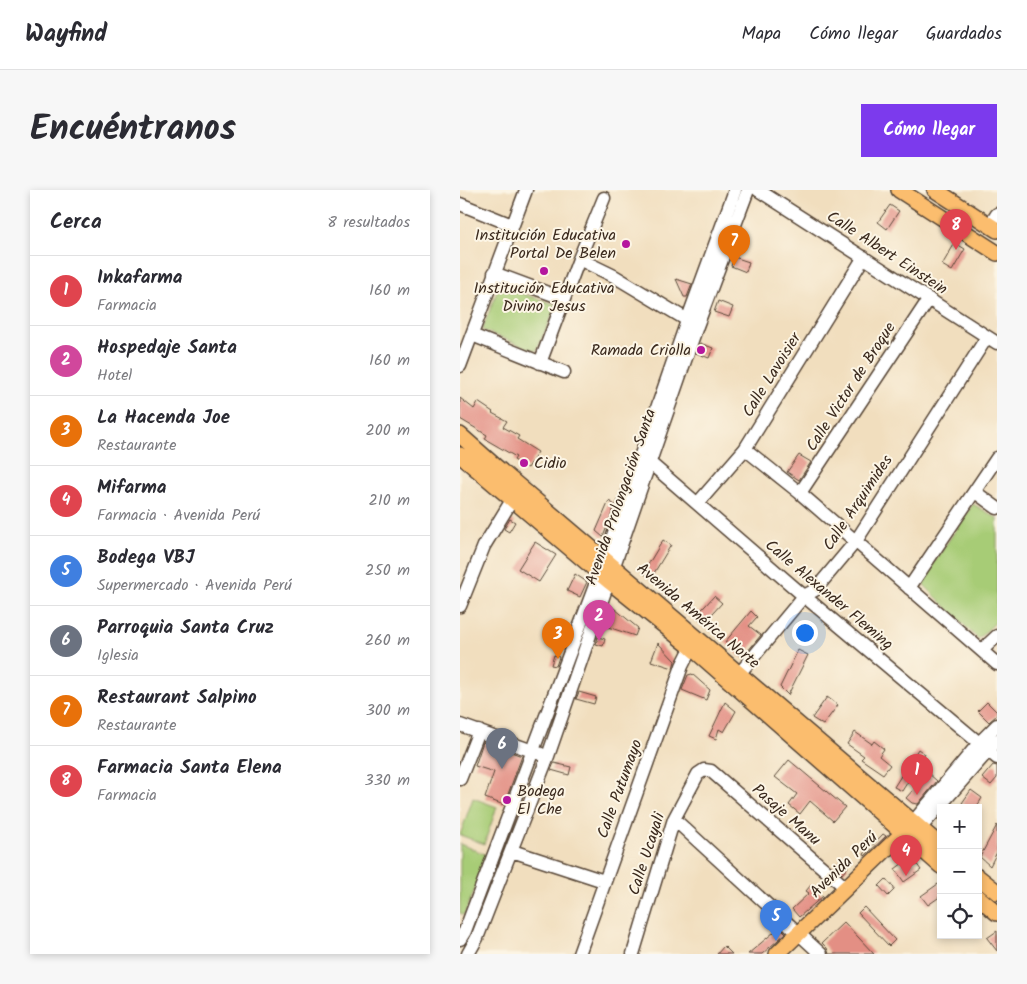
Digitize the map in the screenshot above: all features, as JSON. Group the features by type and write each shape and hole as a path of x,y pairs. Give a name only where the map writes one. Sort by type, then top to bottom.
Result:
{"main road":[{"path":"899,190 997,253"},
{"path":"934,212 940,193 995,223"},
{"name":"Avenida América Norte","path":"460,435 512,500 607,570"},
{"name":"Avenida América Norte","path":"460,455 490,472 694,642 912,831"},
{"name":"Avenida América Norte","path":"694,642 739,674 912,831"},
{"path":"912,831 937,844"},
{"path":"912,831 937,861"},
{"name":"Avenida Perú","path":"791,954 803,936 846,888 912,831"},
{"name":"Avenida Perú","path":"777,954 803,936 912,831"},
{"path":"982,880 997,892"},
{"path":"982,900 997,913"}],"street":[{"path":"460,366 526,190"},
{"name":"Avenida Prolongación Santa","path":"468,954 477,938 548,756 607,570 692,323 735,190"},
{"name":"Avenida Prolongación Santa","path":"692,323 748,190"},
{"name":"Calle Albert Einstein","path":"758,190 992,340"},
{"path":"540,363 604,198"},
{"path":"460,204 512,225"},
{"name":"Calle Lavoisier","path":"698,503 745,449 864,257"},
{"path":"579,259 614,276 692,323"},
{"path":"494,273 564,299"},
{"name":"Calle Victor de Broque","path":"800,493 929,299"},
{"path":"472,335 564,372"},
{"name":"Calle Arquimides","path":"739,674 804,596 815,590 856,541 992,340"},
{"path":"745,449 800,493 997,664"},
{"path":"909,588 997,458"},
{"name":"Calle Alexander Fleming","path":"644,460 698,503 804,596 990,748"},
{"path":"975,492 997,508"},
{"path":"460,606 484,546 512,500"},
{"name":"Avenida Prolongación Santa","path":"460,939 465,931 533,751 607,570"},
{"path":"982,650 997,636"},
{"name":"Calle Putumayo","path":"579,954 682,666 694,642"},
{"path":"460,725 548,756"},
{"path":"912,831 990,748 997,725"},
{"path":"460,779 479,732"},
{"name":"Calle Ucayali","path":"634,954 674,818 698,774 704,770"},
{"name":"Pasaje Manu","path":"704,770 711,771 846,888"},
{"path":"674,818 821,954"},
{"path":"512,851 604,881"}],"green space":[{"path":"499,286 557,305 536,351 482,330"},
{"path":"973,504 997,518 997,621 978,639 921,582"},
{"path":"473,798 497,807 484,844 460,835"},
{"path":"460,844 489,856 464,915 460,913"}],"building":[{"path":"890,205 899,211 887,229 878,222"},
{"path":"955,243 965,249 952,271 942,265"},
{"path":"734,257 749,262 746,272 731,266"},
{"path":"676,279 692,284 687,297 684,297"},
{"path":"718,301 733,307 729,317 714,312"},
{"path":"700,343 713,348 709,358 696,353"},
{"path":"460,398 474,409 478,402 492,413 507,421 503,427 519,436 517,439 538,452 528,468 514,460 516,457 485,439 487,435 460,419"},
{"path":"799,455 811,462 799,480 787,472"},
{"path":"609,501 615,505 603,537 596,531"},
{"path":"510,519 515,522 509,532 504,529"},
{"path":"663,540 671,545 651,578 643,573"},
{"path":"535,542 556,555 539,582 518,569"},
{"path":"575,574 587,582 580,597 567,591"},
{"path":"714,596 722,603 704,623 696,616"},
{"path":"609,604 638,628 635,636 602,625"},
{"path":"751,611 757,617 749,626 761,635 741,657 725,642"},
{"path":"598,637 605,639 603,646 596,644"},
{"path":"658,643 675,661 673,668 651,661"},
{"path":"798,650 808,655 788,695 780,687"},
{"path":"554,655 559,657 556,666 551,665"},
{"path":"692,674 710,690 706,700 682,690 688,675"},
{"path":"579,692 596,697 594,704 576,699"},
{"path":"827,697 838,705 823,725 812,718"},
{"path":"725,702 736,711 724,732 719,729 716,739 709,736"},
{"path":"987,702 997,712 997,715 989,722 978,711"},
{"path":"855,732 872,744 874,741 884,749 879,756 890,765 883,774 861,759 864,756 847,744"},
{"path":"483,742 522,756 504,805 485,798 494,772 475,766"},
{"path":"918,749 925,754 902,791 894,787"},
{"path":"789,760 845,807 833,821 810,801 800,814 789,805 797,794 775,777"},
{"path":"554,763 571,767 569,775 551,770"},
{"path":"993,765 997,766 997,778 991,785 982,778"},
{"path":"928,773 937,781 918,804 912,803 906,798"},
{"path":"971,790 982,798 978,804 962,803"},
{"path":"997,825 997,852 990,866 982,859 982,853"},
{"path":"883,834 886,836 865,856 864,854"},
{"path":"840,860 848,867 842,874 834,867"},
{"path":"907,860 916,863 921,870 904,882 895,869"},
{"path":"886,879 894,888 888,896 879,886"},
{"path":"811,885 823,896 799,917 792,909 809,893 806,891"},
{"path":"937,885 937,899 928,905 921,896"},
{"path":"864,907 895,940 889,946 858,913"},
{"path":"844,922 874,954 829,954 827,948 822,943"},
{"path":"780,927 786,933 762,954 748,954"},
{"path":"997,931 997,951 987,938"},
{"path":"724,946 732,954 717,954"}],"place":[{"name":"Institución Educativa Portal De Belen","path":"626,244"},
{"name":"Farmacia Santa Elena","path":"956,250"},
{"name":"Restaurant Salpino","path":"734,266"},
{"name":"Institución Educativa Divino Jesus","path":"544,271"},
{"name":"Ramada Criolla","path":"701,350"},
{"name":"Cidio","path":"524,463"},
{"name":"Hospedaje Santa","path":"599,641"},
{"name":"La Hacenda Joe","path":"558,659"},
{"name":"Parroquia Santa Cruz","path":"502,769"},
{"name":"Inkafarma","path":"917,795"},
{"name":"Bodega El Che","path":"507,800"},
{"name":"Mifarma","path":"906,876"},
{"name":"Bodega VBJ","path":"776,941"}]}
